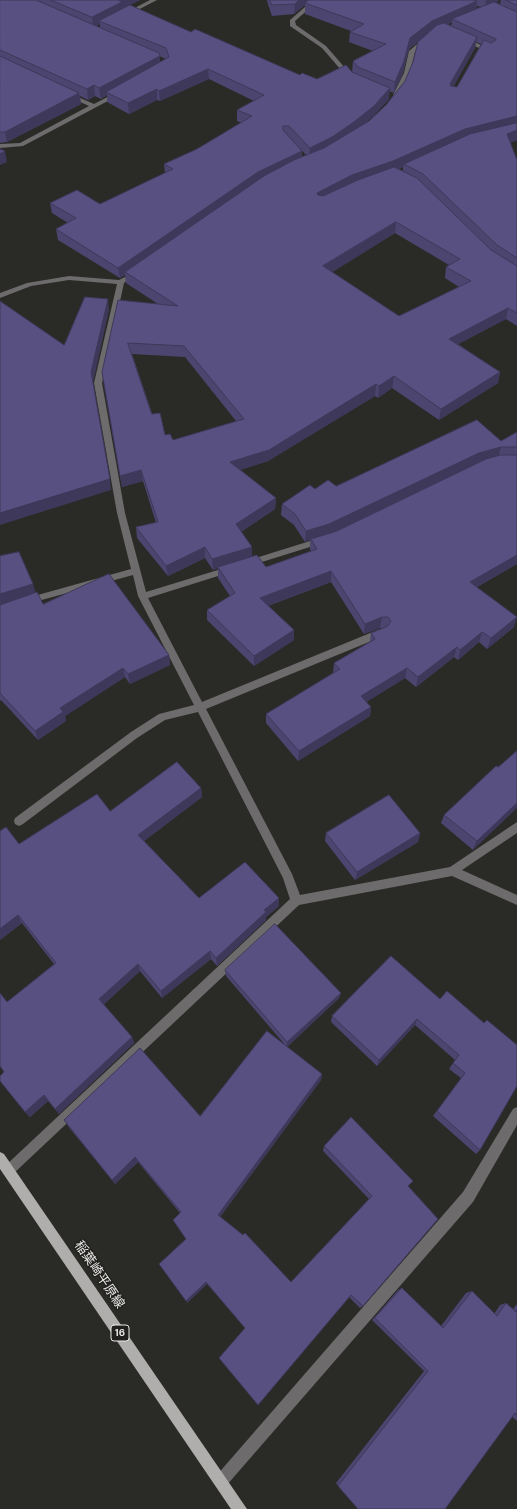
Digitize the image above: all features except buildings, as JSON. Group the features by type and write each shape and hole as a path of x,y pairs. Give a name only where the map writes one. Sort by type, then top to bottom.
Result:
{"main road":[{"name":"稲葉崎平原線","path":"0,1158 240,1509"}],"street":[{"path":"120,17 154,0"},
{"path":"316,0 292,22 293,26 324,47 354,80"},
{"path":"388,95 393,100 400,91 407,73 412,51 433,34"},
{"path":"455,35 490,51"},
{"path":"477,53 480,46"},
{"path":"0,146 21,145 126,89"},
{"path":"65,93 94,106"},
{"path":"0,296 29,284 69,278 121,282 134,273"},
{"path":"121,282 98,383 121,513 144,596 288,877 296,900"},
{"path":"144,596 332,538"},
{"path":"20,603 137,571"},
{"path":"19,821 134,735 162,717 200,707 382,632"},
{"path":"9,1170 296,900 452,871 517,827"},
{"path":"452,871 517,900"},
{"path":"221,1481 468,1197 517,1113"}]}
